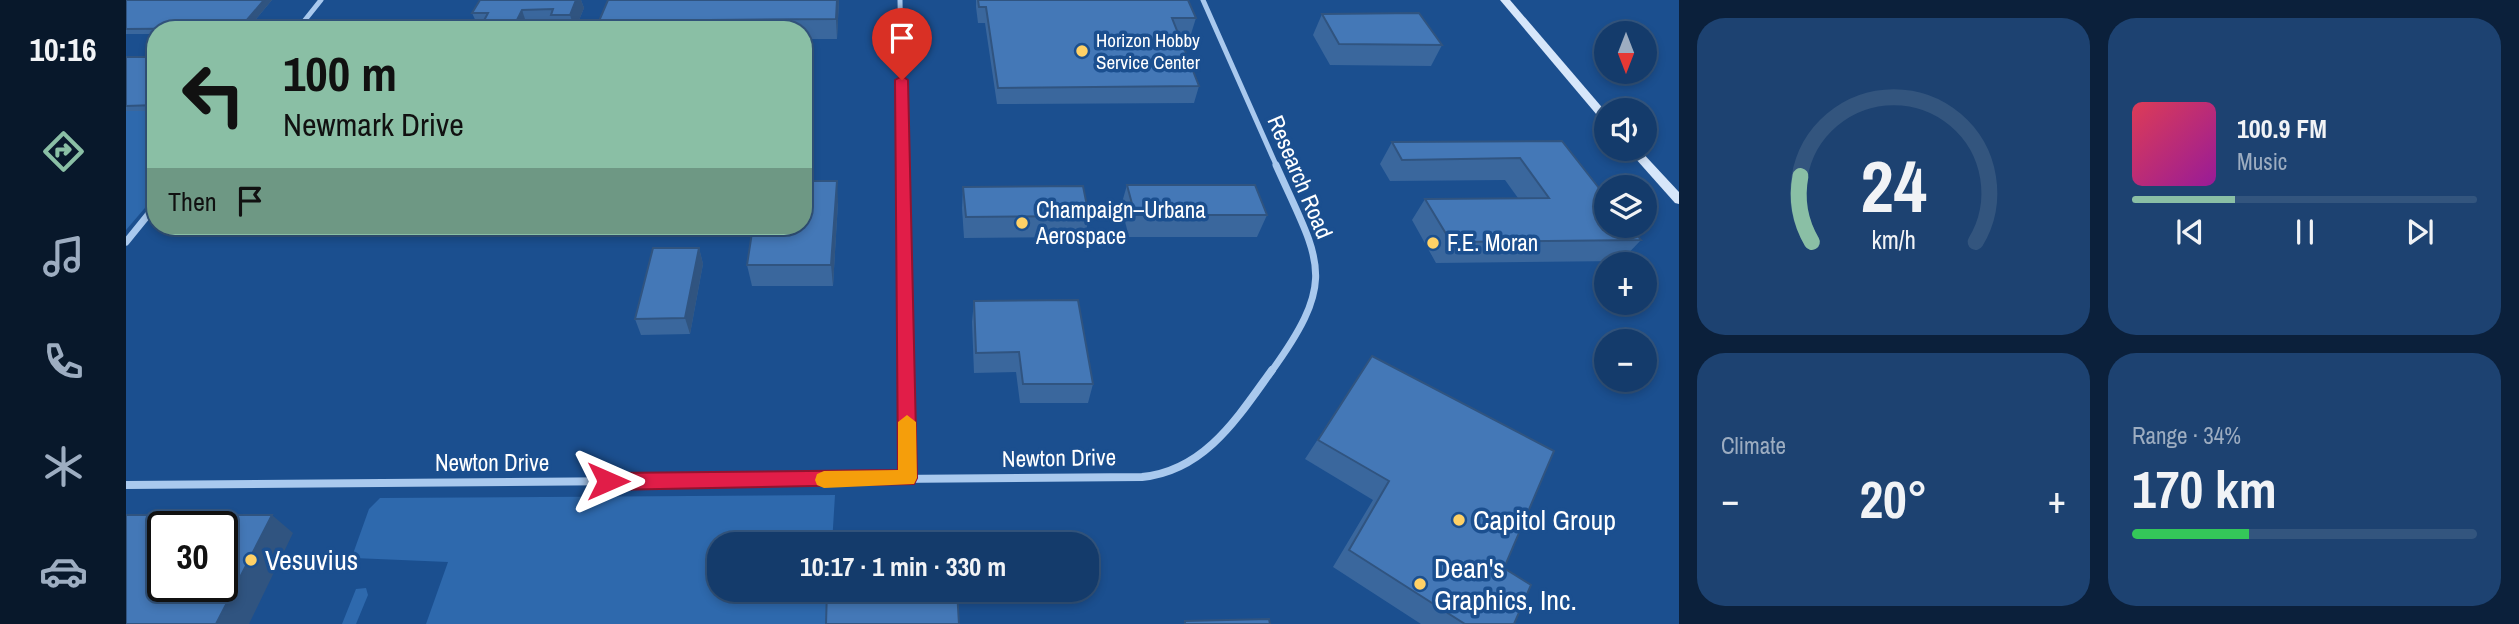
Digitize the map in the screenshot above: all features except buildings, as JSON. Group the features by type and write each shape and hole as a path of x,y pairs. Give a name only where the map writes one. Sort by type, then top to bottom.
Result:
{"street":[{"path":"304,21 321,0"},
{"path":"900,0 908,478"},
{"name":"Research Road","path":"1192,463 1221,436 1281,356 1308,315 1317,283 1317,265 1306,232 1203,0"},
{"path":"1505,0 1594,105"},
{"path":"1644,161 1679,200"},
{"path":"126,242 147,216"},
{"name":"Newton Drive","path":"126,485 1152,476 1192,463"}],"shaded area":[{"path":"126,111 147,111 147,206 126,230"},
{"path":"835,495 833,532 707,532 707,602 830,602 829,624 426,624 448,562 354,558 369,509 380,498"},
{"path":"366,588 368,595 356,624 342,624 356,589"}],"slow traffic":[{"path":"824,480 908,478 907,422"}],"place":[{"name":"Horizon Hobby Service Center","path":"1082,51"},
{"name":"Champaign–Urbana Aerospace","path":"1022,223"},
{"name":"F.E. Moran","path":"1433,243"},
{"name":"Capitol Group","path":"1459,520"},
{"name":"Vesuvius","path":"251,560"},
{"name":"Dean's Graphics, Inc.","path":"1420,584"}],"route":[{"path":"608,481 908,478 902,80"}]}
